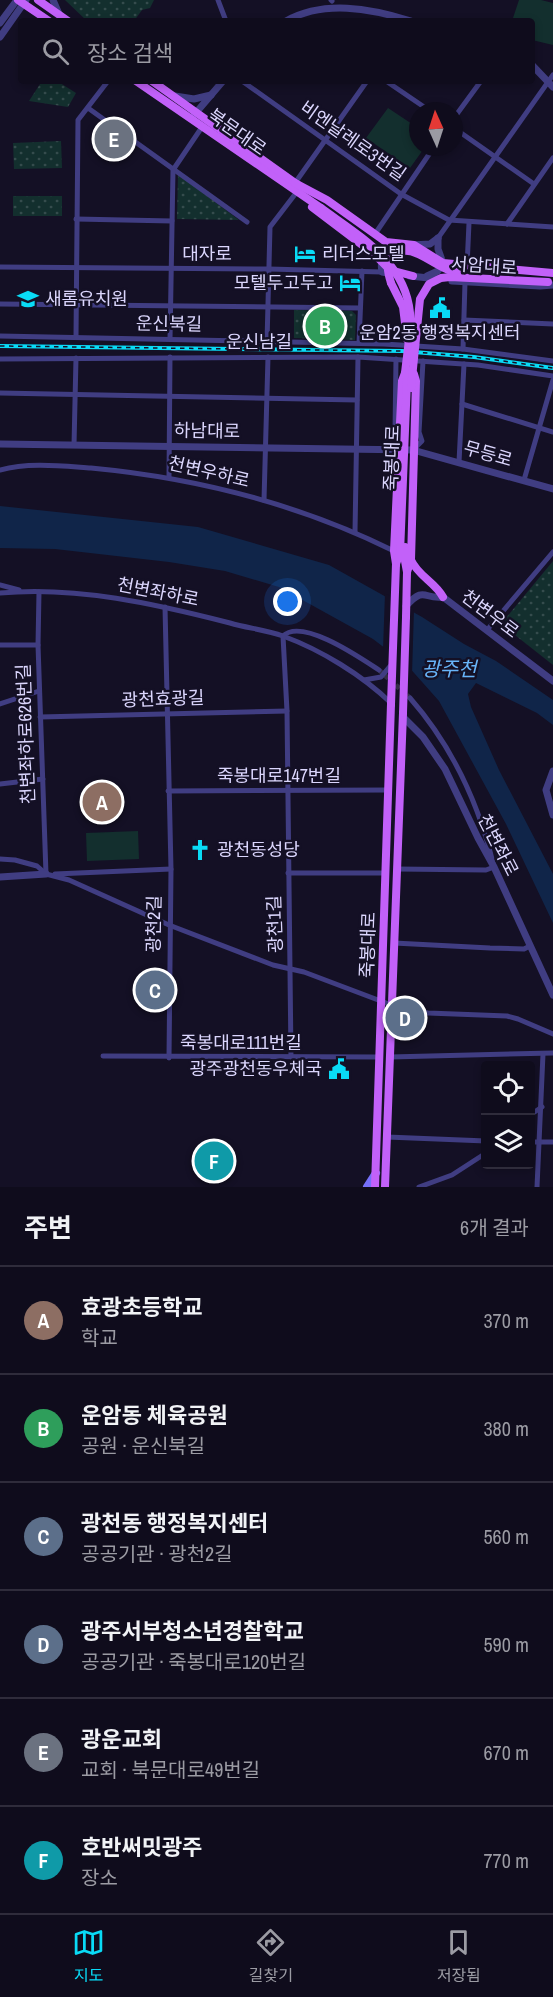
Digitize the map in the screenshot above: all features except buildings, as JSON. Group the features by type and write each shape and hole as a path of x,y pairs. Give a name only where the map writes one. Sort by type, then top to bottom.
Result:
{"main road":[{"path":"38,0 63,18"},
{"path":"21,1 45,18"},
{"name":"북문대로","path":"141,84 295,183 322,206"},
{"name":"북문대로","path":"156,84 193,116 202,128 296,193 322,206"},
{"path":"295,183 327,200 386,242 414,244 443,264 551,279"},
{"path":"296,193 382,267 413,276"},
{"path":"322,206 372,245 394,269 407,300 412,341 409,373 402,381 394,551 396,564"},
{"path":"412,341 403,307 388,272 390,260 401,251 411,250 451,272 551,279"},
{"path":"412,341 419,329 420,299 424,291 435,281 450,277 551,279"},
{"path":"407,572 411,560 416,381 409,373"},
{"name":"죽봉대로","path":"375,1187 396,564 400,553 409,373"},
{"name":"죽봉대로","path":"385,1187 406,617 409,373"},
{"path":"411,560 415,568 439,589 443,597"},
{"path":"367,1187 376,1173"}],"street":[{"path":"53,0 63,18"},
{"path":"218,0 225,18"},
{"path":"289,18 314,5 331,0 357,3 401,18"},
{"path":"0,23 21,1"},
{"path":"0,37 21,1"},
{"path":"293,14 298,18"},
{"path":"535,68 553,87"},
{"path":"382,267 384,255 390,249 414,244 430,244 438,238 553,75"},
{"path":"76,337 78,120 106,84"},
{"path":"193,116 221,84"},
{"name":"비엔날레로3번길","path":"246,84 401,194 449,220 553,227"},
{"path":"295,183 365,84"},
{"path":"390,84 416,102"},
{"path":"463,106 479,84"},
{"path":"171,95 194,99 211,95"},
{"path":"88,108 246,222"},
{"path":"170,339 173,170 202,128"},
{"path":"463,135 534,184"},
{"path":"375,234 428,156"},
{"path":"507,224 553,158"},
{"path":"267,342 270,227 296,193"},
{"path":"76,219 172,221"},
{"name":"서암대로","path":"467,267 469,223"},
{"path":"413,276 430,276 438,272 443,264 438,249 438,238"},
{"name":"대자로","path":"0,267 362,271 382,267"},
{"path":"359,343 362,271"},
{"name":"서암대로","path":"413,276 465,282 540,286 551,279"},
{"path":"463,349 465,282"},
{"path":"0,304 360,308"},
{"path":"464,320 553,324"},
{"name":"운신북길","path":"0,336 359,343 463,349 553,361"},
{"path":"169,477 170,357"},
{"path":"264,500 268,357"},
{"path":"354,532 358,357"},
{"name":"운신남길","path":"0,359 358,357 464,364 553,378"},
{"path":"74,445 76,358"},
{"name":"죽봉대로","path":"384,448 395,431 396,359"},
{"path":"413,450 422,441 419,432 423,361"},
{"path":"459,462 464,364"},
{"path":"524,480 553,378"},
{"path":"0,393 357,400"},
{"path":"462,404 553,432"},
{"name":"하남대로","path":"0,444 413,450"},
{"name":"무등로","path":"413,450 553,489"},
{"name":"천변우하로","path":"0,469 43,466 169,477 217,487 302,512 354,532 394,551"},
{"path":"486,630 553,552"},
{"name":"천변좌하로","path":"0,585 24,592"},
{"name":"천변좌하로","path":"0,593 39,592 117,598 165,607 283,636 363,679 392,704"},
{"name":"천변좌하로626번길","path":"39,592 39,691 46,874"},
{"name":"천변우로","path":"406,606 420,595 443,597 553,681"},
{"name":"광천2길","path":"165,607 171,869 169,1058"},
{"name":"천변좌하로","path":"283,636 294,632 326,639 349,650 379,670"},
{"name":"광천1길","path":"283,636 287,711 286,790 291,1057"},
{"path":"0,645 38,645"},
{"path":"363,679 367,681 381,677 392,662"},
{"path":"0,704 39,691"},
{"path":"397,869 486,870 494,867 484,832 455,760 421,710 410,698"},
{"name":"광천효광길","path":"40,717 287,711"},
{"name":"천변좌로","path":"403,715 440,760 494,867 553,995"},
{"path":"553,771 547,782 546,790 553,815"},
{"path":"0,784 43,779"},
{"name":"죽봉대로147번길","path":"168,791 389,790"},
{"path":"0,859 15,860 37,866 46,874 69,880 169,925 392,1005 416,1012 514,1018 553,1034"},
{"path":"0,877 171,869"},
{"path":"288,873 386,873"},
{"path":"394,943 524,949 530,946"},
{"path":"390,1057 553,1053"},
{"path":"537,1187 543,1054"},
{"name":"죽봉대로111번길","path":"103,1056 379,1057"},
{"path":"535,1112 542,1107"},
{"path":"387,1137 481,1141"},
{"path":"535,1142 553,1142"},
{"path":"419,1187 452,1175 481,1156"}],"green space":[{"path":"65,0 154,0 150,8 142,10 136,18 84,18"},
{"path":"519,0 541,0 553,3 553,45 535,41 535,18 513,18"},
{"path":"40,84 62,84 76,93 68,107 29,101"},
{"path":"388,108 409,122 409,156 419,156 410,168 366,138"},
{"path":"61,141 62,168 14,169 13,143"},
{"path":"178,174 239,220 177,219"},
{"path":"13,196 62,196 62,216 13,216"},
{"path":"294,310 352,311 356,315 355,340 294,338"},
{"path":"553,561 553,665 506,628 505,619"},
{"path":"138,831 139,859 87,861 86,833"}],"water":[{"name":"광주천","path":"0,506 198,527 329,565 496,661 553,700 553,725 537,713 476,683 468,694 471,707 499,770 553,874 553,923 506,824 439,701 407,665 373,639 279,587 225,571 55,549 0,548"}],"pier":[{"path":"385,593 414,609 412,675 383,650"}],"tunnel":[{"path":"379,670 410,698"}],"railway":[{"path":"0,346 402,351 474,357 553,368"}],"place":[{"name":"광운교회","path":"114,139"},
{"name":"리더스모텔","path":"305,254"},
{"name":"모텔두고두고","path":"350,283"},
{"name":"새롬유치원","path":"28,299"},
{"name":"운암2동 행정복지센터","path":"440,308"},
{"name":"운암동 체육공원","path":"325,326"},
{"name":"효광초등학교","path":"102,802"},
{"name":"광천동성당","path":"200,850"},
{"name":"광천동 행정복지센터","path":"155,990"},
{"name":"광주서부청소년경찰학교","path":"405,1018"},
{"name":"광주광천동우체국","path":"339,1069"},
{"name":"호반써밋광주","path":"214,1161"}]}
